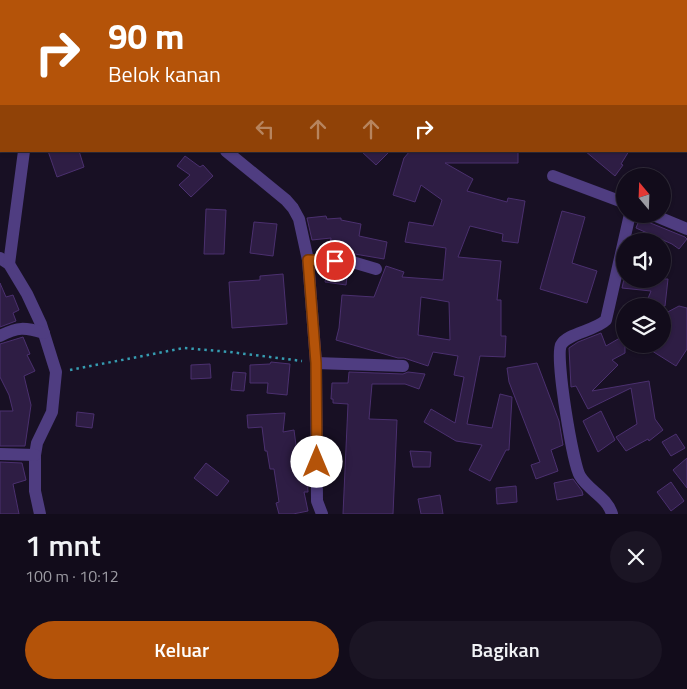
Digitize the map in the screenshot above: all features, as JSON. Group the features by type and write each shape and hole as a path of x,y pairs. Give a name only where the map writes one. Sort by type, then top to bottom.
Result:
{"street":[{"path":"24,152 4,261 27,294 44,333 56,372 52,412 37,443 35,455 35,491 40,514"},
{"path":"227,152 293,208 298,219 308,260 316,363 317,501 322,514"},
{"path":"553,176 616,200"},
{"path":"671,222 687,229"},
{"path":"612,514 605,500 585,482 578,470 563,393 559,353 561,345 566,339 601,325 606,320 628,223"},
{"path":"308,260 349,261 376,269"},
{"path":"0,336 14,330 26,328 44,333"},
{"path":"316,363 403,366"},
{"path":"0,454 35,455"}],"path":[{"path":"56,372 184,348 316,363"}],"building":[{"path":"48,152 79,152 84,167 57,177"},
{"path":"362,152 389,152 376,165"},
{"path":"409,152 518,152 518,163 445,163 473,179 467,191 507,202 508,198 525,201 518,243 502,241 503,234 470,226 458,257 501,261 497,300 501,300 501,336 506,336 505,357 480,356 467,424 492,428 500,394 512,397 509,450 506,450 490,481 469,470 482,445 456,441 424,422 431,409 455,423 464,377 454,375 458,356 433,352 428,366 336,340 342,295 374,297 386,266 404,272 402,277 443,280 446,248 405,242 409,222 433,226 442,200 421,185 415,202 393,195 404,158","holes":["421,297 449,302 450,340 418,335"]},
{"path":"586,152 628,152 621,164 623,165 621,168 616,168 615,176"},
{"path":"185,156 200,167 203,165 213,176 191,197 179,185 190,175 177,166"},
{"path":"206,209 226,210 224,254 204,254"},
{"path":"562,211 585,217 572,263 597,271 587,303 540,289"},
{"path":"326,216 327,219 341,218 341,220 361,224 359,236 387,242 384,259 349,253 329,252 331,238 312,240 307,218"},
{"path":"254,222 277,224 273,256 250,253"},
{"path":"638,223 650,223 687,239 679,249 671,244 671,233 647,233 636,228"},
{"path":"348,269 346,285 325,282 327,270"},
{"path":"283,274 287,324 232,328 229,282 260,280 260,276"},
{"path":"0,283 6,297 13,295 19,310 13,313 16,321 0,327"},
{"path":"622,288 667,288 666,298 648,298 651,291"},
{"path":"679,306 687,308 687,349 676,366 655,353 671,353 671,310"},
{"path":"601,333 606,346 616,340 616,353 625,353 612,360 618,365 592,391 649,381 655,419 663,430 649,441 648,439 626,451 616,437 637,424 631,388 588,409 576,386 571,387 569,348 578,342"},
{"path":"23,337 30,354 27,355 35,371 24,376 31,405 25,446 0,446 0,411 13,411 9,395 0,377 0,344"},
{"path":"271,362 290,364 287,395 267,393 268,383 250,383 250,365 270,364"},
{"path":"537,363 559,421 563,445 551,450 558,471 536,479 531,465 540,462 509,382 507,368"},
{"path":"210,364 211,378 191,379 191,365"},
{"path":"233,372 246,373 244,391 231,390"},
{"path":"349,372 403,374 408,372 425,374 419,389 405,384 372,384 369,419 397,420 393,514 343,514 348,404 333,403 333,399 331,399 332,383 348,383"},
{"path":"601,411 615,440 598,452 583,421"},
{"path":"77,412 94,414 92,428 76,426"},
{"path":"285,413 283,432 294,430 297,453 303,452 305,474 307,474 308,492 304,492 308,511 293,514 279,514 276,503 279,502 274,469 270,469 267,451 265,451 262,427 248,428 247,415"},
{"path":"676,434 685,448 671,456 662,442"},
{"path":"410,451 431,452 430,467 413,467"},
{"path":"687,458 687,488 673,470"},
{"path":"0,462 22,463 26,480 13,484 19,514 0,514"},
{"path":"206,463 229,481 217,496 194,478"},
{"path":"573,479 583,495 557,500 554,483"},
{"path":"671,482 684,501 671,511 657,492"},
{"path":"516,486 517,502 497,504 496,488"},
{"path":"440,495 443,514 421,514 418,499"}],"route":[{"path":"317,462 316,363 308,260 335,261"}]}
